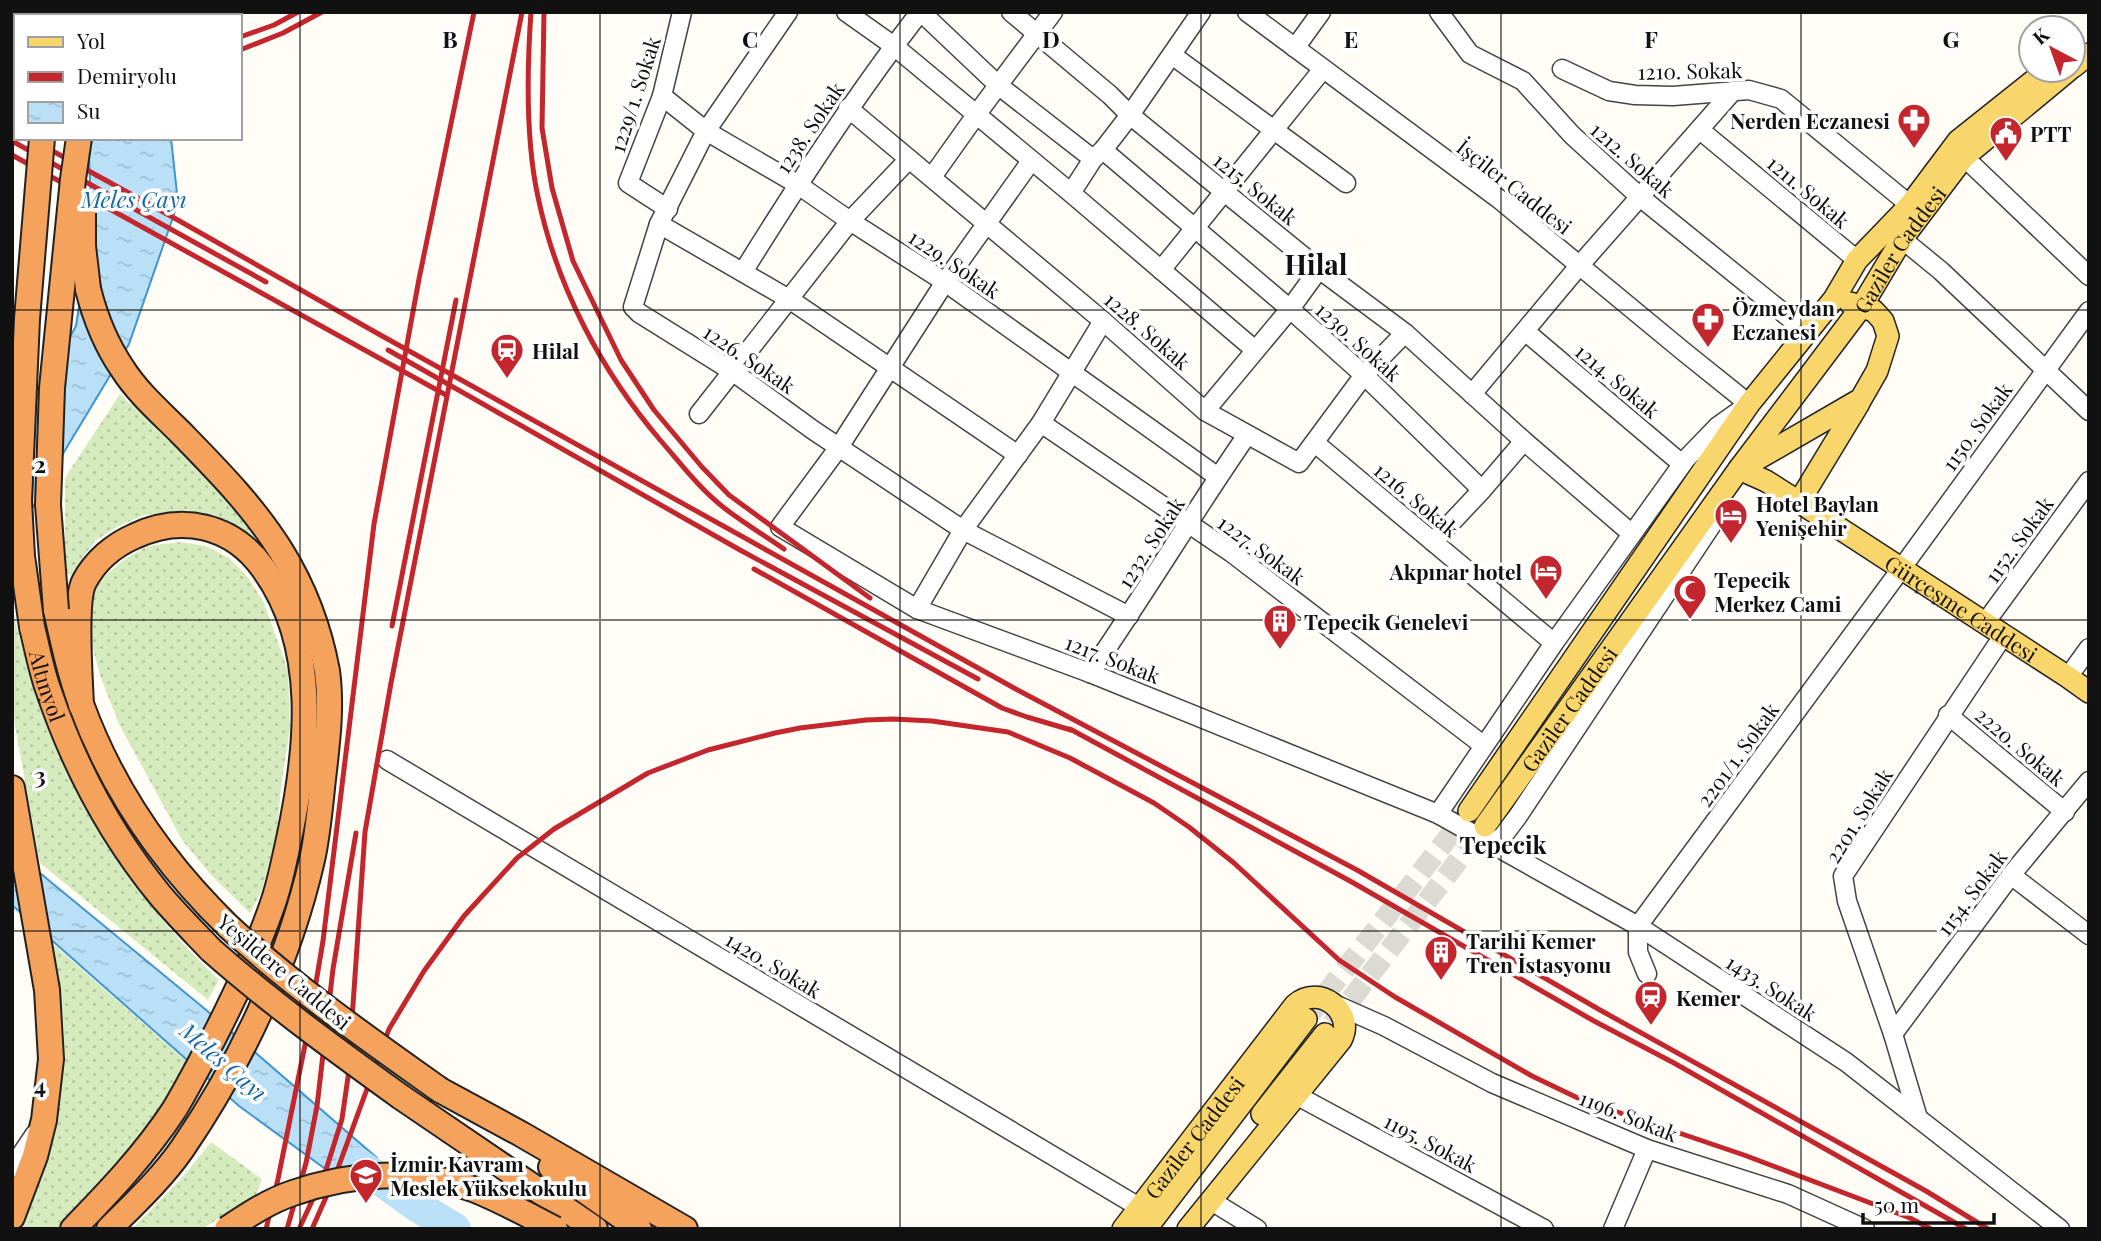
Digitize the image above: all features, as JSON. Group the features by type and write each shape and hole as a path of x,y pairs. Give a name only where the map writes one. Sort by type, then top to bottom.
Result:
{"highway":[{"name":"Altınyol","path":"42,140 27,319 19,500 22,556 32,626 47,686 64,734 94,799 160,895 211,950 248,982 401,1097 595,1229"},
{"path":"80,140 84,165 83,246 88,289 95,316 106,341 138,390 241,497 281,551 300,584 313,615 327,674 329,700 328,738 313,857 286,951 225,1079 182,1148 168,1167 109,1229"},
{"name":"Yeşildere Caddesi","path":"80,140 73,180 52,388 48,505 56,610 68,664 81,705 102,753 123,793 172,867 229,927 321,1005 639,1229"},
{"path":"12,378 27,319"},
{"path":"73,1229 126,1174 175,1107 201,1063 246,971 272,906 296,808 305,718 299,650 291,621 263,568 246,549 225,534 182,523 153,527 120,542 96,563 83,583 79,617 81,705"},
{"path":"12,788 41,947 47,990 51,1059 44,1120 35,1156 12,1217"},
{"path":"440,1090 685,1229"},
{"path":"227,1229 292,1193 363,1176 393,1175 420,1177 471,1189 555,1229"}],"main road":[{"name":"Gaziler Caddesi","path":"1469,811 1749,404 1834,299 1857,260 1910,205 1958,141 2029,84"},
{"name":"Gaziler Caddesi","path":"1483,832 1739,469 1862,306 1902,239 1964,157 2052,84"},
{"path":"1799,502 1877,371 1888,336 1883,321 1874,311 1834,299"},
{"path":"1739,469 1861,399"},
{"name":"Gürçeşme Caddesi","path":"1739,469 1766,481 1799,502 2089,692"},
{"name":"Gaziler Caddesi","path":"1122,1229 1295,1005 1315,996 1332,1003"},
{"path":"1188,1229 1296,1095 1334,1035 1345,1028 1343,1017 1332,1003"},
{"name":"Gaziler Caddesi","path":"1146,1229 1306,1019"},
{"name":"Gaziler Caddesi","path":"1172,1229 1334,1035"}],"street":[{"name":"1229/1. Sokak","path":"668,209 628,183 662,96 682,12"},
{"name":"1226. Sokak","path":"788,12 706,131 659,225 634,307 639,313 732,371 963,530 1129,616"},
{"path":"846,12 894,46 1072,193 1255,350"},
{"name":"1238. Sokak","path":"743,272 848,108 920,12"},
{"name":"1230. Sokak","path":"920,12 998,85 1195,228 1364,375 1482,490"},
{"name":"1215. Sokak","path":"1011,12 1130,115 1319,269 1405,333 1632,534"},
{"path":"932,177 1053,12"},
{"path":"1072,193 1202,12"},
{"name":"İşçiler Caddesi","path":"1247,12 1499,200 1749,404"},
{"path":"1295,48 1321,12"},
{"name":"1212. Sokak","path":"1438,12 1470,54 1523,81 1572,135 1640,197 1807,332"},
{"path":"1172,55 1346,183"},
{"path":"1161,270 1323,69"},
{"name":"1210. Sokak","path":"1562,69 1609,91 1635,95 1673,96 1749,90 1781,99 1910,205"},
{"path":"1472,394 1579,266 1732,91"},
{"name":"1229. Sokak","path":"662,96 706,131 797,184 945,282 1218,477"},
{"name":"1228. Sokak","path":"848,108 1103,321 1205,411 1299,463 1364,375 1405,333"},
{"name":"1211. Sokak","path":"1700,130 1857,260"},
{"path":"1964,157 2089,276"},
{"path":"699,414 850,221 909,159"},
{"path":"839,447 945,282 1031,161"},
{"path":"659,225 789,299 1018,456"},
{"path":"1902,239 1941,271 2089,411"},
{"path":"1205,411 1290,309 1319,269"},
{"name":"1150. Sokak","path":"1902,569 2089,311"},
{"path":"917,609 963,530 1041,423 1103,321"},
{"name":"1214. Sokak","path":"1525,331 1682,464"},
{"path":"1438,814 1554,643 1682,464 1718,426 1749,404"},
{"name":"1227. Sokak","path":"1041,423 1243,561 1483,745"},
{"name":"1232. Sokak","path":"1090,673 1247,435"},
{"path":"1433,542 1524,441"},
{"name":"1216. Sokak","path":"1315,443 1554,643"},
{"name":"1217. Sokak","path":"839,447 780,527 917,609 1090,673 1438,814"},
{"path":"1483,832 1495,842 1518,816 1733,493 1739,469"},
{"name":"1152. Sokak","path":"1994,630 2089,481"},
{"name":"2201/1. Sokak","path":"1638,926 1902,569"},
{"name":"2201. Sokak","path":"1918,1118 1847,901 1843,876 1948,715 1994,630"},
{"path":"2068,677 2089,649"},
{"name":"2220. Sokak","path":"1948,715 2065,811"},
{"name":"1420. Sokak","path":"387,760 1139,1207"},
{"name":"1154. Sokak","path":"1892,1034 2011,875 2089,781"},
{"name":"1433. Sokak","path":"1438,814 1483,832 1524,862 1638,926 1846,1062 2060,1229"},
{"path":"1518,816 1511,831 1510,844 1524,862"},
{"path":"2011,875 2089,935"},
{"path":"1638,926 1638,952 1647,974"},
{"name":"1196. Sokak","path":"1332,1003 1384,1026 1492,1083 1647,1149 1788,1194 1865,1229"},
{"path":"1334,1035 1363,1026 1384,1026"},
{"name":"1195. Sokak","path":"1296,1095 1544,1229"},
{"path":"12,1168 44,1120"},
{"path":"1613,1229 1647,1149"},
{"path":"1210,1200 1257,1229"}],"green space":[{"path":"120,394 130,404 134,401 226,495 278,567 222,521 187,510 144,515 117,527 96,540 83,557 75,575 65,574 65,478"},
{"path":"180,542 206,546 229,558 247,576 264,603 288,671 290,728 276,837 262,890 250,913 212,876 182,840 119,724 92,646 91,603 100,580 125,559 148,546"},
{"path":"12,605 42,712 86,809 145,898 180,940 219,980 208,1000 40,863 12,700"},
{"path":"53,944 186,1061 157,1113 129,1151 62,1229 21,1229 51,1142 63,1074 61,997"},
{"path":"211,1142 262,1179 256,1195 202,1229 132,1229 181,1179"}],"water":[{"name":"Meles Çayı","path":"88,140 171,140 178,203 129,344 12,544 12,442 76,326 92,222"},
{"name":"Meles Çayı","path":"12,850 205,1009 377,1158 353,1189 239,1106 12,905"}],"waterway":[{"name":"Meles Çayı","path":"357,1163 417,1206 455,1229"}],"tunnel":[{"path":"1306,1019 1469,811"},
{"path":"1332,1024 1485,826"}],"railway":[{"path":"242,36 274,25 298,12"},
{"path":"242,49 283,33 322,12"},
{"path":"266,1229 308,1030 323,941 374,524 419,279 474,12"},
{"path":"299,1229 325,1173 342,1119 348,1077 365,832 391,683 522,12"},
{"path":"531,12 529,105 534,176 546,231 584,327 620,387 691,476 715,500 784,549"},
{"path":"544,12 542,128 552,188 573,261 621,360 654,410 729,495 870,598"},
{"path":"33,140 1014,688 1357,870 1600,1010 1926,1191 1988,1229"},
{"path":"12,141 266,282"},
{"path":"12,155 446,395"},
{"path":"392,626 456,300"},
{"path":"388,350 740,550 978,679"},
{"path":"754,569 1002,708 1071,730"},
{"path":"312,1229 334,1179 389,1029 424,971 464,916 517,858 554,829 648,773 708,750 800,728 893,719 932,721 1008,732 1070,758 1154,803 1189,827 1234,863 1339,960 1395,997 1532,1076 1582,1100 1744,1155 1910,1218 1931,1229"},
{"path":"1070,729 1350,881 1966,1229"},
{"path":"287,1229 306,1163 317,1106 333,969 356,833"}],"place":[{"name":"Nerden Eczanesi","path":"1914,150"},
{"name":"PTT","path":"2006,163"},
{"name":"Özmeydan Eczanesi","path":"1708,349"},
{"name":"Hilal","path":"507,380"},
{"name":"Hotel Baylan Yenişehir","path":"1731,545"},
{"name":"Akpınar hotel","path":"1546,601"},
{"name":"Tepecik Merkez Cami","path":"1690,621"},
{"name":"Tepecik Genelevi","path":"1280,651"},
{"name":"Tarihi Kemer Tren İstasyonu","path":"1441,982"},
{"name":"Kemer","path":"1651,1027"},
{"name":"İzmir Kavram Meslek Yüksekokulu","path":"366,1205"}],"district":[{"name":"Hilal","path":"1316,263"},
{"name":"Tepecik","path":"1503,844"}]}
